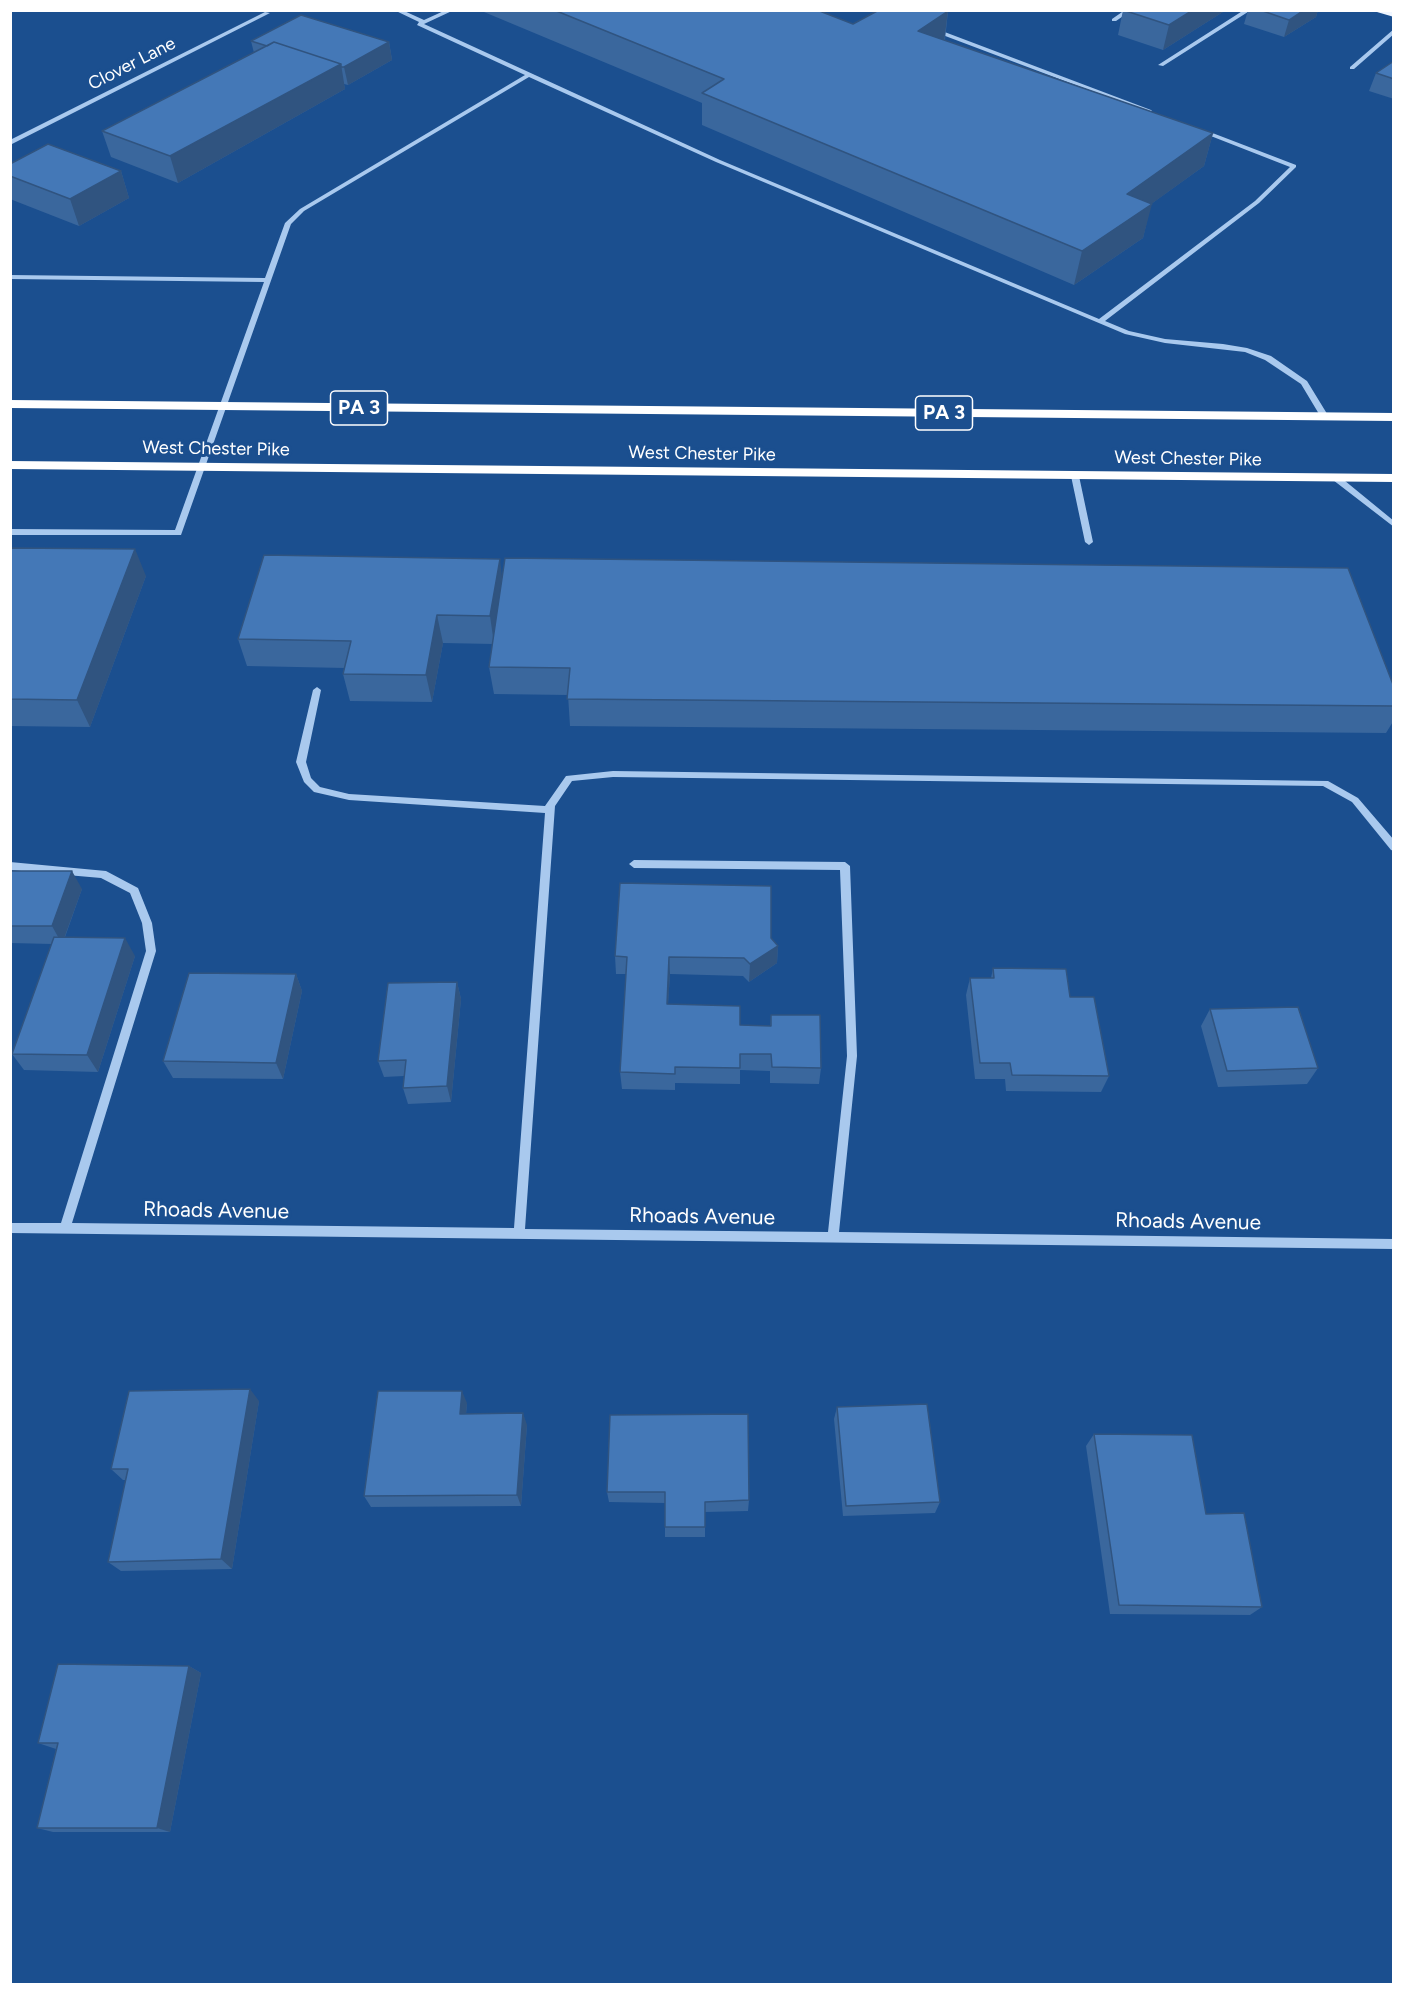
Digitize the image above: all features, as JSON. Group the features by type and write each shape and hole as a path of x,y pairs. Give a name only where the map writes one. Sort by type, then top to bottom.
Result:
{"highway":[{"name":"West Chester Pike","path":"10,404 1394,417"},
{"name":"West Chester Pike","path":"10,465 1394,478"}],"main road":[{"path":"1380,10 1394,15"}],"street":[{"path":"396,10 527,76 718,161 1101,321 1145,338 1223,346 1268,358 1304,382 1325,417"},
{"path":"422,23 453,10"},
{"path":"872,10 896,18"},
{"path":"1114,20 1130,10"},
{"path":"1161,65 1249,10"},
{"name":"Clover Lane","path":"10,143 267,13"},
{"path":"927,28 1160,115"},
{"path":"1352,68 1392,34"},
{"path":"10,532 178,533 286,227 297,214 527,76"},
{"path":"1101,321 1257,202 1294,166 1194,128"},
{"path":"10,277 267,280"},
{"path":"1075,476 1089,542"},
{"path":"1336,478 1394,525"},
{"path":"317,690 301,762 307,780 317,790 349,797 550,810"},
{"path":"519,1234 550,806 569,778 613,774 1325,783 1355,800 1394,847"},
{"path":"634,864 845,866 852,1056 833,1238"},
{"path":"10,866 103,874 134,891 147,923 152,951 65,1228"},
{"name":"Rhoads Avenue","path":"10,1228 1394,1244"}],"building":[{"path":"554,10 817,10 853,24 879,10 947,10 918,31 1213,133 1127,194 1152,204 1082,251 702,93 724,79"},
{"path":"1123,10 1193,10 1169,25"},
{"path":"1260,10 1304,10 1289,20"},
{"path":"301,15 389,42 341,67 341,64 274,42 267,46 251,41"},
{"path":"274,42 341,64 170,156 102,131"},
{"path":"1394,61 1394,79 1376,73"},
{"path":"48,144 121,171 70,199 10,176 10,164"},
{"path":"10,548 135,549 77,700 10,699"},
{"path":"264,555 500,559 490,616 437,615 426,675 343,674 351,641 238,639"},
{"path":"505,558 1348,568 1394,687 1394,706 567,699 570,668 489,667"},
{"path":"10,871 72,871 52,926 10,926"},
{"path":"620,883 771,886 771,938 778,946 750,964 744,958 669,957 667,1004 740,1006 740,1025 771,1026 771,1015 820,1015 821,1068 772,1067 771,1054 740,1054 740,1068 675,1067 675,1074 620,1072 627,957 615,956"},
{"path":"54,937 125,938 87,1055 12,1054"},
{"path":"993,968 1066,969 1070,997 1094,997 1109,1076 1012,1075 1010,1063 980,1063 970,978 994,978"},
{"path":"189,973 296,974 276,1063 163,1061"},
{"path":"457,982 447,1086 403,1088 406,1060 378,1061 388,983"},
{"path":"1298,1007 1318,1068 1227,1071 1210,1009"},
{"path":"250,1389 221,1559 108,1562 128,1469 111,1469 129,1391"},
{"path":"378,1391 462,1391 460,1414 523,1413 517,1495 364,1496"},
{"path":"927,1404 940,1502 846,1506 837,1407"},
{"path":"748,1414 749,1500 705,1502 705,1527 665,1527 665,1492 607,1492 610,1415"},
{"path":"1094,1434 1192,1435 1206,1514 1244,1513 1262,1607 1119,1605"},
{"path":"58,1664 189,1666 157,1828 37,1828 58,1743 38,1743"}]}
